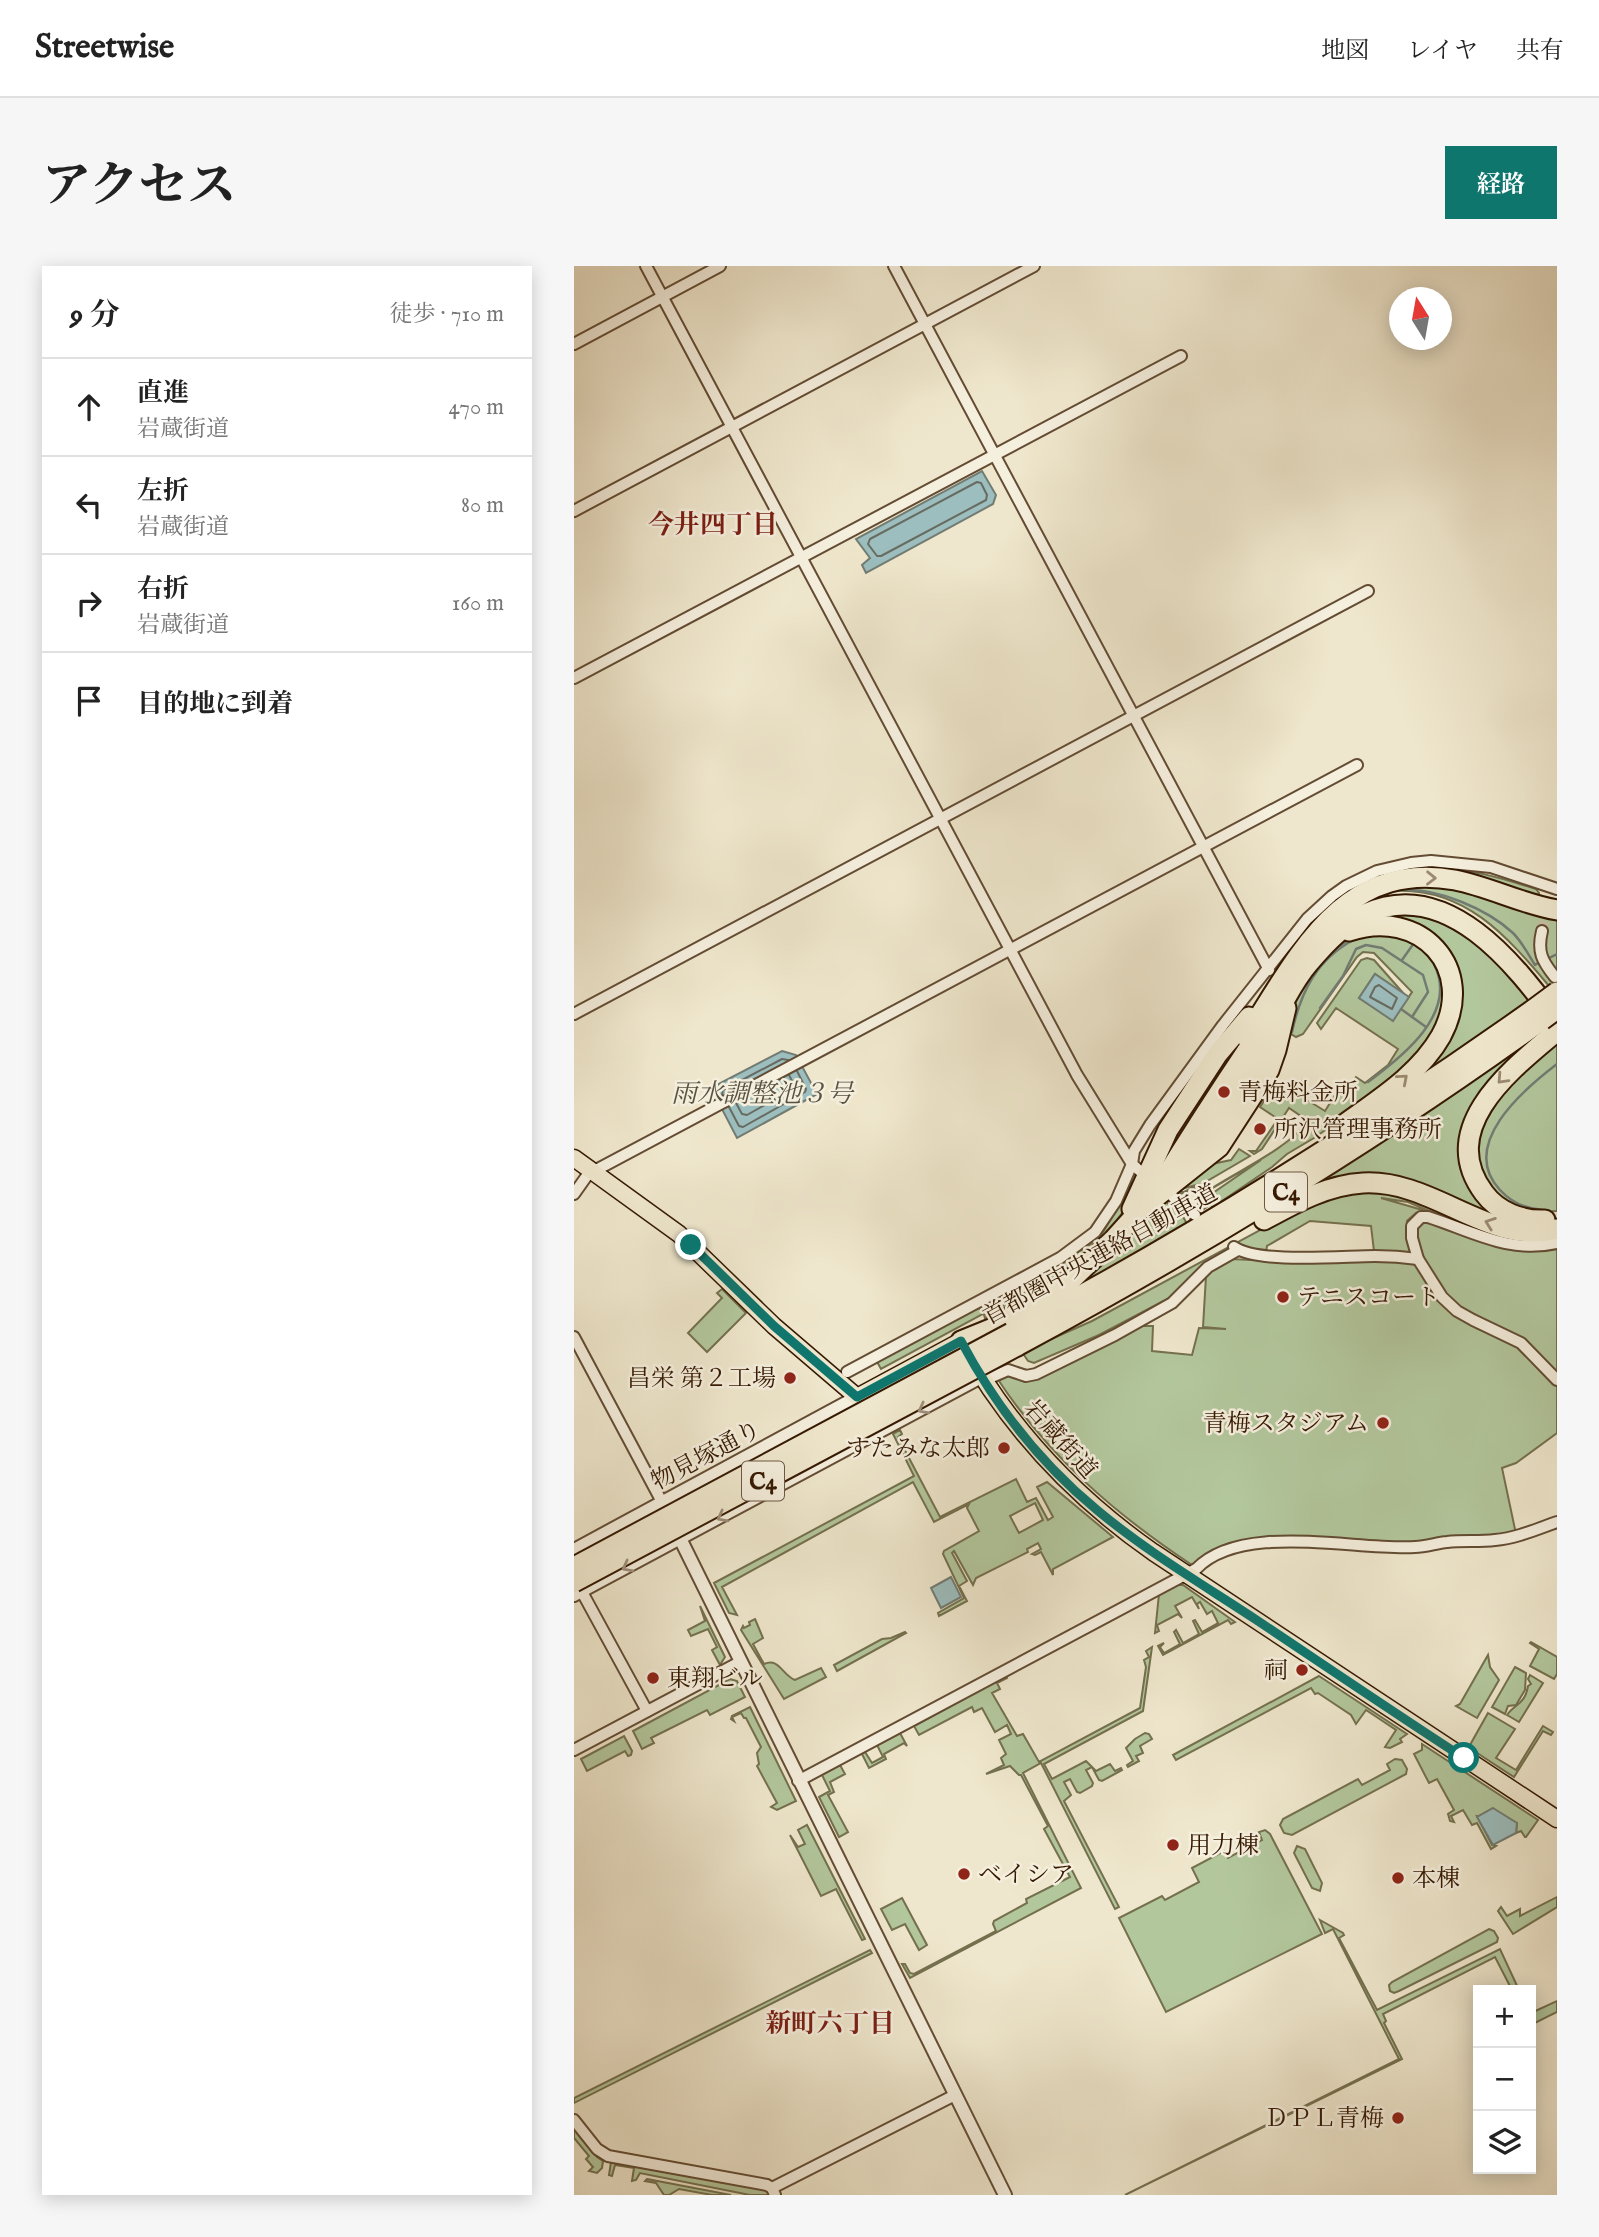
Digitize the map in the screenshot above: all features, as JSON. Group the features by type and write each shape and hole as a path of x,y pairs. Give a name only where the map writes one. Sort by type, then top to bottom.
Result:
{"highway":[{"path":"961,1341 980,1325 1021,1303 1087,1259 1127,1216 1139,1173 1190,1110 1266,998 1308,964 1340,908 1385,884 1412,879 1455,880 1554,896"},
{"path":"1324,936 1381,909 1415,906 1443,912 1468,926 1494,947 1529,985 1551,1019 1488,1097 1475,1123 1470,1152 1475,1176 1494,1204 1524,1219 1541,1221 1557,1218"},
{"path":"1168,1246 1335,1131 1399,1083 1440,1039 1450,1015 1452,992 1447,968 1433,946 1409,929 1387,924 1324,936"},
{"path":"1142,1209 1173,1187 1198,1163 1262,1066 1280,1024 1283,985"},
{"path":"1139,1173 1180,1138 1283,985"},
{"path":"961,1341 984,1333 1070,1281 1142,1209 1158,1189 1244,1054 1271,1023 1284,997 1283,985"},
{"name":"首都圏中央連絡自動車道","path":"574,1567 1197,1246 1288,1191 1551,1019 1556,985"},
{"name":"首都圏中央連絡自動車道","path":"577,1590 1018,1340 1366,1125 1551,1019"},
{"path":"1173,1187 1264,1036 1280,1024"},
{"path":"1018,1340 1088,1317 1299,1201 1339,1186 1364,1183 1397,1185 1427,1194 1505,1228 1529,1232 1557,1229"}],"main road":[{"path":"574,1158 679,1234 774,1326 857,1397 961,1341"},
{"name":"岩蔵街道","path":"961,1341 1028,1441 1077,1493 1122,1530 1557,1819"}],"street":[{"path":"646,266 1077,1075 1139,1173"},
{"path":"574,344 720,266"},
{"path":"894,266 1203,847 1283,985"},
{"path":"574,511 1034,266"},
{"path":"574,678 1181,356"},
{"path":"574,1014 1368,591"},
{"path":"574,1194 591,1170 598,1169 1357,765"},
{"path":"1139,1173 1134,1151 1150,1125 1223,1026 1283,985 1318,908 1346,886 1377,871 1410,863 1470,863 1491,867 1554,896"},
{"path":"1542,931 1539,945 1541,956 1556,985"},
{"path":"846,1372 1048,1265 1079,1245 1105,1219 1139,1173"},
{"path":"1173,1187 1195,1215"},
{"path":"1557,1243 1535,1247 1504,1245 1424,1217 1412,1226 1412,1238 1418,1259 1430,1282 1449,1305 1473,1321 1521,1343 1557,1380"},
{"path":"647,1711 577,1590 680,1539 984,1379 1008,1370 1026,1376 1036,1374 1115,1335 1177,1300 1208,1267 1236,1248 1266,1255 1418,1259"},
{"path":"574,1337 662,1502 1005,2195"},
{"name":"物見塚通り","path":"574,1550 857,1397"},
{"path":"798,1781 1186,1574 1216,1554 1264,1544 1306,1541 1416,1547 1446,1542 1505,1539 1557,1522"},
{"path":"574,1750 740,1662"},
{"path":"574,2120 597,2149 608,2156 767,2185 774,2191 955,2095"}],"green space":[{"path":"1431,868 1472,872 1510,881 1536,889 1539,899"},
{"path":"1432,882 1557,915 1557,973 1544,955 1546,929 1538,927 1535,944 1539,963 1554,983 1549,986 1500,933 1462,906 1441,897 1418,892 1392,891"},
{"path":"1388,914 1429,915 1468,933 1532,999 1380,1105 1435,1052 1450,962 1373,918"},
{"path":"1400,933 1435,959 1445,990 1437,1028 1410,1064 1337,1122 1213,1207 1210,1205 1204,1209 1203,1203 1207,1197 1261,1160 1206,1192 1287,1142 1308,1121 1289,1108 1262,1149 1254,1154 1250,1151 1256,1151 1278,1119 1260,1107 1276,1082 1294,1094 1303,1080 1307,1083 1299,1095 1325,1111 1342,1084 1348,1088 1356,1077 1365,1083 1388,1065 1398,1049 1336,1008 1321,1029 1317,1023 1361,960 1367,958 1374,960 1404,994 1375,974 1359,998 1393,1020 1412,992 1374,953 1363,952 1357,957 1303,1034 1296,1037 1288,1032 1298,994 1327,955 1351,938"},
{"path":"1548,1027 1511,1064 1466,1162 1530,1228 1398,1181 1279,1206 1401,1129"},
{"path":"1557,1040 1557,1211 1527,1212 1497,1197 1479,1169 1478,1144 1482,1123 1493,1103"},
{"path":"1239,1149 1250,1156 1190,1191 1180,1194 1174,1192 1184,1192 1200,1184 1181,1189 1207,1165 1231,1160"},
{"path":"1132,1183 1138,1183 1126,1206 1094,1246 1052,1279 985,1318 984,1315 1020,1296 1055,1272 1052,1267 1088,1246 1103,1232"},
{"path":"1385,1190 1519,1242 1479,1232 1408,1202 1381,1198 1426,1211 1416,1213 1407,1221 1411,1248 1409,1252 1374,1251 1371,1226 1310,1221 1267,1246 1266,1252 1238,1244 1204,1263 1177,1294 1099,1335 1034,1363 1028,1361 1022,1352 1092,1321 1299,1209 1335,1194"},
{"path":"1162,1199 1182,1215 1187,1224 1104,1272 1085,1280 1077,1288"},
{"path":"1428,1222 1504,1248 1537,1251 1557,1248 1557,1375 1523,1339 1461,1308 1441,1289 1420,1251 1416,1230"},
{"path":"1231,1259 1417,1264 1434,1294 1458,1317 1514,1344 1532,1358 1557,1386 1557,1433 1516,1463 1502,1468 1516,1534 1415,1544 1247,1544 1192,1565 1136,1525 1085,1482 1038,1433 997,1378 1005,1374 1022,1379 1141,1326 1153,1326 1152,1351 1192,1355 1199,1328 1226,1329 1203,1327 1206,1276"},
{"path":"722,1289 746,1313 707,1352 688,1333 722,1298 717,1293"},
{"path":"978,1306 983,1314 881,1369 876,1360"},
{"path":"900,1430 902,1434 898,1437 940,1517 1016,1479 1027,1502 1036,1498 1048,1520 1053,1517 1037,1487 1047,1482 1113,1537 1053,1569 1053,1575 1041,1552 1032,1554 1041,1549 1038,1543 1027,1549 1028,1552 976,1578 973,1585 954,1551 952,1553 967,1581 959,1586 967,1601 939,1616 938,1613 964,1598 944,1551 979,1531 967,1508 969,1504 934,1522 913,1482 722,1587 737,1615 729,1613 714,1583 914,1476 893,1434","holes":["1035,1503 1043,1520 1019,1533 1010,1516"]},
{"path":"1176,1585 1183,1585 1235,1622 1231,1624 1228,1620 1163,1655 1158,1646 1164,1643 1160,1647 1164,1653 1180,1644 1174,1632 1176,1630 1183,1643 1199,1634 1193,1621 1195,1620 1202,1632 1218,1623 1212,1611 1207,1614 1200,1602 1197,1604 1199,1609 1192,1597 1175,1606 1182,1618 1178,1614 1157,1625 1159,1631 1155,1633 1159,1594"},
{"path":"700,1606 725,1657 720,1665 712,1650 717,1647 708,1629 691,1636 688,1630 705,1621"},
{"path":"755,1619 763,1638 753,1644 764,1664 769,1662 777,1665 795,1680 821,1668 826,1677 784,1699 741,1630"},
{"path":"905,1632 837,1671 834,1665 882,1639"},
{"path":"1531,1642 1557,1657 1557,1674 1554,1679 1530,1666 1539,1649"},
{"path":"1152,1647 1143,1711 1044,1764 1052,1779 1086,1761 1092,1767 1086,1770 1092,1786 1080,1793 1070,1779 1064,1782 1071,1795 1064,1801 1119,1907 1115,1909 1041,1763 1023,1773 1081,1888 910,1978 902,1964 914,1974 996,1931 994,1921 1027,1903 1026,1899 1070,1877 1044,1829 1048,1826 1021,1775 1010,1766 986,1774 1004,1765 1001,1758 1006,1754 999,1740 1011,1734 1007,1725 995,1732 982,1708 974,1712 972,1707 919,1735 914,1726 1006,1676 1007,1678 997,1683 1000,1689 992,1693 1017,1736 1023,1734 1039,1762 1140,1708 1146,1667 1144,1660 1149,1657 1146,1651"},
{"path":"1488,1655 1490,1667 1499,1680 1477,1718 1456,1706 1460,1704"},
{"path":"1515,1667 1526,1673 1525,1690 1516,1705 1508,1706 1505,1714 1492,1707"},
{"path":"1530,1675 1543,1683 1519,1722 1507,1715 1522,1701 1531,1684 1528,1679"},
{"path":"1319,1676 1407,1734 1400,1739 1402,1742 1390,1748 1385,1747 1396,1730 1366,1710 1356,1724 1351,1715 1318,1693 1315,1694 1311,1688 1176,1760 1173,1755"},
{"path":"730,1679 737,1681 745,1697 710,1715 707,1710 651,1738 654,1743 642,1749 633,1731"},
{"path":"750,1707 796,1801 777,1810 771,1807 777,1803 757,1766 757,1753 761,1747 741,1713 732,1717 734,1721 731,1719 732,1716"},
{"path":"1488,1713 1515,1729 1496,1758 1516,1770 1543,1726 1553,1732 1551,1735 1543,1731 1514,1777 1471,1749 1470,1745"},
{"path":"900,1733 907,1746 904,1743 884,1754 886,1759 869,1768 862,1754 865,1752 872,1763 883,1757 877,1745"},
{"path":"1145,1733 1152,1739 1140,1746 1143,1753 1136,1756 1139,1761 1128,1767 1133,1761 1126,1748"},
{"path":"624,1736 632,1751 631,1755 628,1756 625,1751 587,1771 581,1759"},
{"path":"1422,1744 1538,1820 1526,1837 1521,1831 1516,1833 1517,1823 1477,1816 1492,1845 1496,1846 1491,1849 1477,1823 1472,1825 1463,1810 1451,1816 1454,1822 1450,1821 1448,1814 1454,1810 1437,1779 1429,1783 1414,1754 1422,1750"},
{"path":"1395,1759 1402,1760 1407,1769 1406,1774 1292,1835 1284,1833 1280,1825 1283,1819 1358,1779 1362,1785 1390,1770 1387,1764"},
{"path":"1110,1764 1115,1771 1121,1768 1122,1770 1102,1781 1092,1767 1096,1771"},
{"path":"840,1765 845,1774 830,1782 834,1792 828,1795 848,1832 839,1837 819,1797 830,1791 822,1775"},
{"path":"807,1825 865,1939 862,1940 836,1889 821,1896 790,1835 798,1847 805,1844 798,1830"},
{"path":"1265,1830 1270,1834 1322,1934 1166,2012 1119,1918 1162,1896 1165,1900 1199,1882 1192,1868 1224,1851 1228,1858 1262,1840 1259,1832"},
{"path":"1297,1846 1305,1849 1322,1883 1320,1891 1312,1888 1294,1853"},
{"path":"1557,1897 1557,1907 1513,1934 1498,1911 1501,1907 1507,1916 1520,1909 1520,1916"},
{"path":"902,1898 927,1945 919,1950 905,1924 892,1930 881,1909"},
{"path":"1320,1920 1343,1933 1339,1938 1377,2010 1500,1949 1517,1985 1509,1985 1495,1957 1383,2014 1386,2021 1384,2023 1402,2059 1125,2195 1399,2059 1333,1929 1325,1933"},
{"path":"1489,1929 1494,1931 1497,1942 1399,1991 1390,1991 1389,1985 1392,1982"},
{"path":"870,1950 872,1953 574,2103 574,2098"},
{"path":"1557,2001 1557,2012 1536,2022 1536,2011"},
{"path":"574,2128 603,2161 602,2168 597,2173 589,2171 593,2167 586,2159 589,2156 574,2138"},
{"path":"611,2162 767,2190 769,2195 750,2195 640,2173 636,2180 632,2181 634,2168 615,2165 612,2176 609,2175"},
{"path":"647,2179 731,2195 712,2195 679,2189 664,2195 656,2183 645,2181"}],"water":[{"path":"982,471 996,495 993,504 866,573 862,565 870,558 856,539"},
{"path":"1375,974 1409,997 1393,1021 1359,998"},
{"name":"雨水調整池３号","path":"782,1051 796,1055 817,1094 737,1138 711,1088"},
{"path":"951,1577 961,1597 941,1608 931,1588"},
{"path":"1493,1808 1517,1823 1516,1833 1493,1845 1477,1817"}],"waterway":[{"path":"1402,890 1446,896 1476,908 1513,933 1535,965 1538,963"},
{"path":"1292,1032 1300,1003 1321,966 1330,956 1355,939"},
{"path":"1402,960 1414,943"},
{"path":"1320,1008 1343,976 1356,949 1366,945 1382,948 1423,975 1428,992 1412,1017"},
{"path":"1547,959 1557,954"},
{"path":"1368,1082 1410,1047 1433,1016 1439,1000 1440,982 1434,964"},
{"path":"1401,1009 1426,1027"},
{"path":"1543,1210 1520,1204 1505,1195 1489,1173 1486,1155 1491,1137 1513,1103 1557,1064"}],"tunnel":[{"path":"1542,931 1550,898"}],"place":[{"name":"青梅料金所","path":"1224,1092"},
{"name":"所沢管理事務所","path":"1260,1129"},
{"name":"テニスコート","path":"1283,1297"},
{"name":"昌栄 第２工場","path":"790,1378"},
{"name":"青梅スタジアム","path":"1383,1423"},
{"name":"すたみな太郎","path":"1004,1448"},
{"name":"祠","path":"1302,1670"},
{"name":"東翔ビル","path":"653,1678"},
{"name":"用力棟","path":"1173,1845"},
{"name":"ベイシア","path":"964,1874"},
{"name":"本棟","path":"1398,1878"},
{"name":"ＤＰＬ青梅","path":"1398,2118"}],"district":[{"name":"今井四丁目","path":"713,524"},
{"name":"新町六丁目","path":"830,2023"}],"route":[{"path":"691,1245 774,1326 857,1397 961,1341 994,1395 1028,1441 1066,1482 1097,1510 1153,1552 1464,1758"}]}
